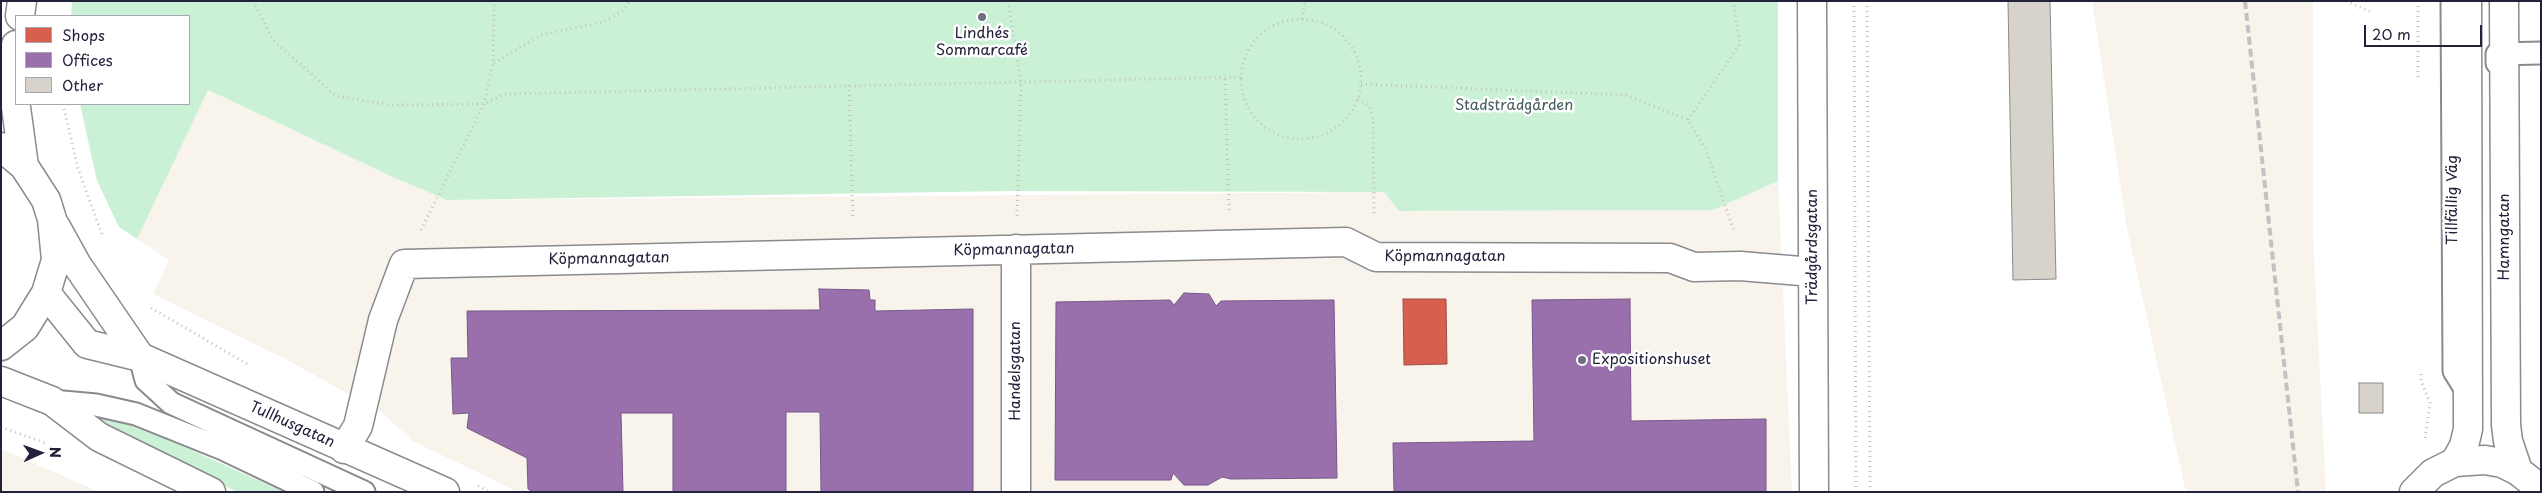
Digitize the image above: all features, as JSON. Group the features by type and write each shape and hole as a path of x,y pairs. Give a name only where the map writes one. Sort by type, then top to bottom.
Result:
{"street":[{"path":"20,15 22,1"},
{"name":"Trädgårdsgatan","path":"1812,1 1814,492"},
{"path":"2454,462 2464,446 2468,429 2469,395 2467,1"},
{"name":"Hamngatan","path":"2504,1 2501,54 2506,425 2508,441 2518,471"},
{"path":"15,52 12,78 15,100"},
{"path":"16,105 24,166"},
{"path":"1,147 24,166 46,200 52,219 77,265 140,357"},
{"path":"1,346 25,327 46,293 56,260 52,219"},
{"name":"Köpmannagatan","path":"404,264 1346,242 1376,257 1670,258 1694,267 1740,266 1813,272"},
{"name":"Handelsgatan","path":"1016,250 1016,492"},
{"path":"344,449 358,426 383,320 404,264"},
{"name":"Tullhusgatan","path":"46,293 87,344 140,357 344,449 407,483 444,492"},
{"path":"1,381 52,401 99,436 211,492"},
{"path":"2414,492 2433,473 2454,462 2485,460 2502,463 2518,471 2532,482 2539,492"}],"lane":[{"name":"Tillfällig Väg","path":"2452,1 2454,371 2469,395"},
{"path":"2501,54 2541,53"},
{"path":"140,357 146,380 171,403 364,492"},
{"path":"52,401 110,408 142,417 223,449 313,492"}],"path":[{"path":"253,1 273,40 336,96 391,105 484,104 504,94 849,85 1225,79 1241,77"},
{"path":"404,264 484,104 493,63 494,1"},
{"path":"493,63 541,35 603,22 624,10 630,1"},
{"path":"1008,1 1021,83 1016,250"},
{"path":"1302,19 1305,1"},
{"path":"1688,120 1740,44 1733,1"},
{"path":"1854,1 1856,492"},
{"path":"1867,1 1870,492"},
{"path":"2346,1 2371,12"},
{"path":"1302,19 1322,22 1338,32 1352,47 1360,65 1361,84 1358,98 1348,117 1334,130 1316,137 1298,139 1280,135 1264,126 1251,113 1243,96 1241,77 1244,59 1253,42 1267,29 1284,21 1302,19"},
{"path":"1225,79 1230,244"},
{"path":"1361,84 1626,95 1688,120 1705,148 1734,230 1740,266"},
{"path":"849,85 854,254"},
{"path":"1358,98 1370,107 1373,120 1376,257"},
{"path":"63,105 78,169 108,245"},
{"path":"148,304 154,312 256,369"},
{"path":"1,427 36,438"}],"shaded area":[{"path":"2092,1 2313,1 2313,237 2326,492 2186,492 2127,228"},
{"path":"207,90 395,178 447,200 1384,192 1400,211 1713,210 1778,181 1792,492 518,492 413,441 380,411 287,360 153,294 169,260 137,239"},
{"path":"1,449 100,492 1,492"}],"green space":[{"name":"Stadsträdgården","path":"72,1 1778,1 1778,181 1713,210 1399,211 1384,192 1010,191 447,200 395,178 208,90 137,239 119,227 97,181 80,105 190,105 190,15 71,15"},
{"path":"103,416 154,433 284,492 237,492 105,425 99,418"}],"building: Shops":[{"path":"1403,299 1446,299 1447,364 1404,365"}],"building: Offices":[{"path":"819,289 869,290 870,300 875,300 875,311 973,309 973,492 821,492 820,412 786,412 786,492 673,492 673,413 621,413 623,492 533,492 528,489 527,458 467,428 469,413 453,414 451,358 468,358 467,311 820,310"},
{"path":"1184,293 1209,294 1216,306 1221,301 1334,300 1337,478 1231,479 1222,477 1208,485 1184,485 1173,473 1171,480 1055,480 1056,302 1170,300 1174,305"},
{"name":"Expositionshuset","path":"1630,299 1631,421 1766,419 1766,492 1394,492 1393,443 1534,441 1532,300"}],"building: Other":[{"path":"2008,1 2050,1 2056,279 2013,280"},
{"path":"2359,383 2383,383 2383,413 2359,413"}],"railway":[{"path":"2245,1 2298,492"}],"place":[{"name":"Lindhés Sommarcafé","path":"982,17"},
{"name":"Expositionshuset","path":"1582,360"}]}
